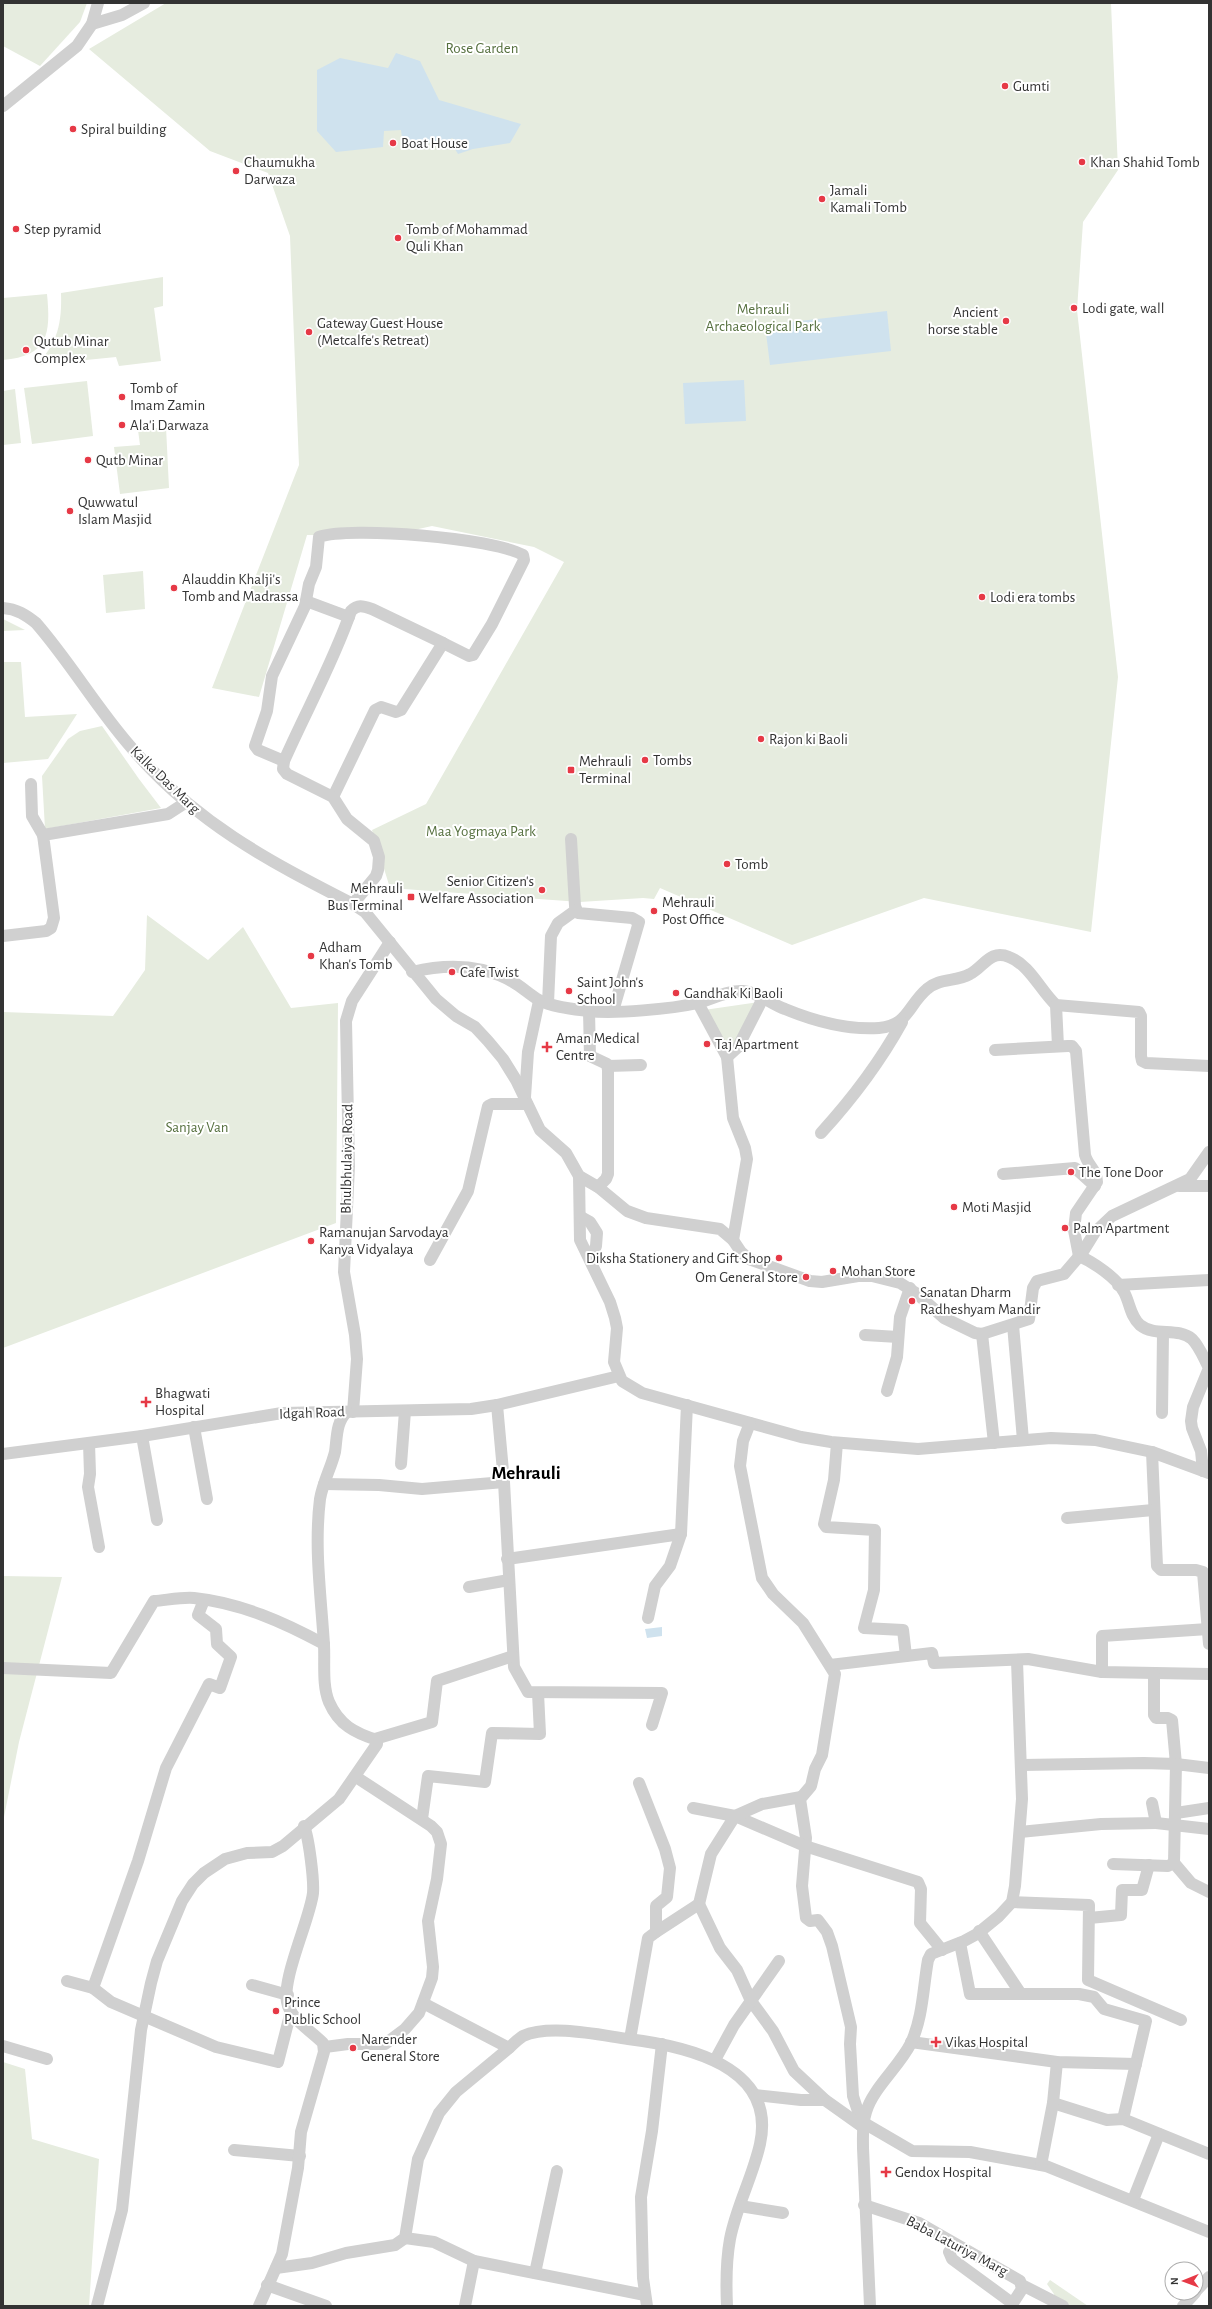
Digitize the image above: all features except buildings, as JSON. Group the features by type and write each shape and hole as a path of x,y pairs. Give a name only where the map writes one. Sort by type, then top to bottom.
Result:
{"street":[{"path":"3,106 77,46 92,24 98,3"},
{"path":"92,24 122,16 144,3"},
{"path":"284,761 258,750 255,746 267,711 269,685 272,676 305,606 309,584 316,567 319,537 329,534 364,533 448,538 493,546 523,555 524,560 492,624 473,654 469,656 363,606 356,607 349,617 335,656 316,690 284,761 283,769 287,774 333,797 347,819 371,837 379,857 376,876 353,904"},
{"path":"306,601 349,617"},
{"name":"Kalka Das Marg","path":"3,608 11,608 26,614 36,624 129,745 185,803 246,847 353,904 365,912 390,942"},
{"path":"333,797 375,710 381,707 396,712 401,710 443,643"},
{"path":"3,936 46,931 52,928 54,918 42,835 33,821 31,784"},
{"path":"42,835 168,814 185,803"},
{"path":"571,839 576,910 581,915 635,918 639,922 613,1011"},
{"path":"526,1101 528,1052 544,1002 551,936 558,923 576,910"},
{"path":"390,942 412,972 447,1010 486,1037 504,1059 540,1130 566,1153 579,1176 581,1217 580,1240 585,1253 590,1259 615,1318 617,1328 614,1362 619,1376 631,1388 642,1393 801,1437 837,1443 918,1449 1051,1438 1088,1439 1152,1452 1206,1472"},
{"name":"Bhulbhulaiya Road","path":"350,1412 357,1359 355,1336 344,1272 349,1166 346,1021 352,1001 390,942"},
{"path":"821,1133 864,1081 891,1042 902,1022 926,989 935,983 972,974 996,954 1011,957 1020,964 1056,1005 1058,1046"},
{"path":"412,972 442,967 474,968 504,977 544,1002 589,1011 665,1008 698,1002 742,991 753,993 794,1012 851,1028 880,1028 902,1022"},
{"path":"727,1057 738,1047 763,998"},
{"path":"698,1002 727,1057 733,1118 745,1148 747,1159 733,1240"},
{"path":"1056,1005 1139,1012 1141,1016 1142,1061 1152,1064 1209,1066"},
{"path":"589,1011 590,1056 608,1066 642,1065"},
{"path":"995,1050 1072,1046 1076,1051 1085,1155 1097,1176 1095,1186 1076,1213 1074,1230 1079,1256"},
{"path":"598,1186 606,1180 608,1174 608,1066"},
{"path":"430,1260 468,1191 488,1106 492,1104 526,1101"},
{"path":"579,1176 598,1186 614,1202 636,1215 720,1228 733,1240 745,1257 756,1263 810,1281 822,1282 858,1276 872,1276 886,1279 910,1288 944,1318 963,1329 982,1334 1029,1319 1034,1284 1037,1281 1064,1274 1079,1256 1095,1232 1112,1216 1179,1186 1198,1171 1209,1152"},
{"path":"1002,1174 1075,1168 1095,1186"},
{"path":"1179,1186 1209,1186"},
{"path":"581,1217 590,1222 597,1233 596,1246 590,1259"},
{"path":"1079,1256 1095,1264 1125,1293 1135,1321 1147,1330 1182,1335 1193,1340 1200,1350 1209,1368 1203,1396 1192,1412 1192,1428 1200,1447 1206,1472"},
{"path":"1118,1285 1209,1280"},
{"path":"887,1390 897,1357 900,1317 910,1288"},
{"path":"1013,1325 1023,1440"},
{"path":"1162,1412 1163,1333"},
{"path":"982,1334 994,1443"},
{"path":"865,1335 898,1337"},
{"name":"Idgah Road","path":"3,1454 142,1436 282,1413 458,1410 496,1405 619,1376"},
{"path":"496,1405 504,1482 514,1667 528,1692 662,1693 652,1725"},
{"path":"648,1618 655,1586 670,1566 681,1534 687,1405"},
{"path":"401,1464 406,1411"},
{"path":"350,1412 340,1421 332,1462 324,1484 320,1502 318,1532 326,1693 334,1711 352,1731 375,1739 432,1722 437,1681 513,1656"},
{"path":"750,1423 743,1441 740,1466 762,1578 773,1594 803,1623 807,1632 830,1665 835,1674 836,1681 822,1755 815,1769 811,1786 801,1796 762,1804 734,1816 711,1854 699,1904 720,1948 742,1978 751,2001 773,2031 794,2071 824,2100 863,2125 912,2151 970,2152 1041,2165 1133,2200 1209,2232"},
{"path":"194,1427 207,1499"},
{"path":"142,1436 157,1520"},
{"path":"89,1443 90,1474 88,1487 99,1547"},
{"path":"837,1443 834,1480 824,1524 826,1527 875,1530 874,1590 864,1628 903,1630 906,1656"},
{"path":"1152,1452 1156,1566 1161,1570 1196,1570 1203,1572 1208,1611 1209,1644"},
{"path":"324,1484 378,1484 422,1489 504,1482"},
{"path":"1067,1518 1153,1510"},
{"path":"507,1559 681,1534"},
{"path":"469,1587 509,1580"},
{"path":"3,1668 111,1673 154,1601 193,1598 248,1609 287,1624 324,1644"},
{"path":"93,1988 138,1861 156,1799 170,1758 209,1684 220,1688 231,1657 217,1644 216,1629 198,1615 204,1600"},
{"path":"1102,1672 1102,1636 1208,1629"},
{"path":"830,1665 932,1653 934,1663 1028,1660 1102,1672 1209,1674"},
{"path":"863,2125 871,2102 902,2059 911,2042 921,2009 930,1954 960,1943 979,1931 999,1916 1012,1902 1020,1832 1022,1765 1018,1726 1017,1661"},
{"path":"1154,1674 1154,1715 1156,1718 1168,1718 1172,1720 1176,1764 1174,1863 1191,1883 1209,1892"},
{"path":"422,1819 428,1776 485,1782 492,1733 540,1734 538,1692"},
{"path":"97,2306 122,2210 144,2015 157,1961 182,1901 193,1884 204,1873 225,1859 241,1854 278,1850 304,1826 331,1807 356,1777 377,1744 375,1739"},
{"path":"1022,1765 1144,1763 1176,1764 1209,1768"},
{"path":"325,2047 348,2044 385,2044 412,2022 423,2003 433,1967 428,1921 437,1878 441,1844 437,1832 422,1819 356,1777"},
{"path":"639,1783 665,1849 670,1868 667,1897 656,1906 656,1932"},
{"path":"801,1796 806,1829 802,1886 806,1918 810,1921 818,1920 823,1924 834,1953 851,2027 850,2044 853,2096 863,2125 864,2205 870,2306"},
{"path":"1152,1803 1156,1823"},
{"path":"693,1808 734,1816 805,1846 918,1882 921,1889 920,1923 942,1950"},
{"path":"1020,1832 1101,1824 1156,1823 1176,1819 1209,1808"},
{"path":"1176,1819 1209,1829"},
{"path":"259,2306 282,2254 300,2156 301,2132 325,2047 323,2043 294,2017 287,2002 291,1972 313,1892 308,1840 304,1826"},
{"path":"1113,1864 1168,1866 1174,1863"},
{"path":"1089,1918 1121,1916 1122,1890 1142,1890 1149,1865"},
{"path":"1012,1902 1089,1905 1088,1980 1181,2020"},
{"path":"630,2039 648,1938 699,1904"},
{"path":"979,1931 1021,1994"},
{"path":"960,1943 968,1991 970,1994 1079,1994 1094,1997 1104,2009 1146,2021 1123,2119"},
{"path":"715,2060 751,2001 779,1961"},
{"path":"67,1981 93,1988 111,2002 144,2015 216,2048 278,2062 290,2011"},
{"path":"252,1984 288,1995"},
{"path":"423,2003 509,2048"},
{"path":"405,2238 418,2159 439,2113 456,2092 521,2037 540,2032 561,2031 662,2044 689,2050 715,2060 733,2072 755,2095 759,2104 762,2130 756,2157 730,2239 728,2306"},
{"path":"911,2042 1057,2062 1136,2064"},
{"path":"276,2268 312,2263 346,2252 395,2245 405,2238 434,2242 474,2261 535,2273 646,2300 643,2278 641,2197 652,2131 662,2044"},
{"path":"3,2046 46,2059"},
{"path":"1041,2165 1053,2103 1057,2062"},
{"path":"755,2095 801,2100 824,2100"},
{"path":"1053,2103 1108,2120 1123,2119 1209,2154"},
{"path":"1133,2200 1159,2134"},
{"path":"234,2150 300,2156"},
{"path":"535,2273 557,2172"},
{"name":"Baba Laturiya Marg","path":"864,2205 919,2223 1015,2278 1022,2285 1021,2292 1012,2305"},
{"path":"740,2206 783,2213"},
{"path":"950,2252 952,2259 1012,2305"},
{"path":"465,2306 474,2261"},
{"path":"267,2285 326,2306"},
{"path":"1022,2285 1063,2306"}],"green space":[{"path":"3,3 87,3 80,22 40,66 3,46"},
{"name":"Mehrauli Archaeological Park","path":"166,3 1111,3 1118,170 1083,222 1077,310 1118,677 1091,932 924,898 792,945 660,888 654,899 643,898 580,902 390,888 372,830 426,804 564,562 534,547 432,526 387,536 307,535 259,697 212,688 299,465 290,236 268,173 210,151 89,49"},
{"path":"163,277 163,306 154,308 161,361 119,366 116,357 36,365 54,341 61,314 61,293"},
{"path":"47,294 47,331 38,348 29,354 18,358 3,360 3,298"},
{"path":"87,381 93,436 32,444 24,388"},
{"path":"15,389 21,443 3,445 3,391"},
{"path":"166,427 169,488 120,494 114,447 140,445 138,430"},
{"path":"143,571 145,609 106,613 103,575"},
{"path":"3,619 25,630 3,631"},
{"path":"3,662 21,662 25,717 77,714 48,759 3,763"},
{"path":"102,726 161,808 45,829 42,776 68,739 80,731"},
{"name":"Sanjay Van","path":"147,915 208,960 243,927 291,1008 338,1003 336,1223 3,1348 3,1012 113,1016 145,970"},
{"path":"759,1002 737,1047 723,1049 704,1010"},
{"path":"3,1576 62,1577 19,1742 3,1822"},
{"path":"3,2062 25,2069 32,2139 99,2159 89,2306 3,2306"},
{"path":"1050,2280 1088,2306 1047,2306 1054,2302 1054,2294 1047,2284"}],"water":[{"path":"396,53 420,61 439,100 521,124 510,143 473,149 458,154 453,146 458,143 452,138 448,141 403,146 401,130 384,131 383,147 336,152 317,131 317,70 340,58 388,68"},
{"path":"887,311 891,351 770,365 765,325"},
{"path":"744,380 746,421 685,424 683,383"},
{"path":"662,1627 662,1636 647,1638 645,1629"}],"place":[{"name":"Gumti","path":"1005,86"},
{"name":"Spiral building","path":"73,129"},
{"name":"Boat House","path":"393,143"},
{"name":"Khan Shahid Tomb","path":"1082,162"},
{"name":"Chaumukha Darwaza","path":"236,171"},
{"name":"Jamali Kamali Tomb","path":"822,199"},
{"name":"Step pyramid","path":"16,229"},
{"name":"Tomb of Mohammad Quli Khan","path":"398,238"},
{"name":"Lodi gate, wall","path":"1074,308"},
{"name":"Ancient horse stable","path":"1006,321"},
{"name":"Gateway Guest House (Metcalfe's Retreat)","path":"309,332"},
{"name":"Qutub Minar Complex","path":"26,350"},
{"name":"Tomb of Imam Zamin","path":"122,397"},
{"name":"Ala'i Darwaza","path":"122,425"},
{"name":"Qutb Minar","path":"88,460"},
{"name":"Quwwatul Islam Masjid","path":"70,511"},
{"name":"Alauddin Khalji's Tomb and Madrassa","path":"174,588"},
{"name":"Lodi era tombs","path":"982,597"},
{"name":"Rajon ki Baoli","path":"761,739"},
{"name":"Tombs","path":"645,760"},
{"name":"Mehrauli Terminal","path":"571,770"},
{"name":"Tomb","path":"727,864"},
{"name":"Senior Citizen's Welfare Association","path":"542,890"},
{"name":"Mehrauli Bus Terminal","path":"411,897"},
{"name":"Mehrauli Post Office","path":"654,911"},
{"name":"Adham Khan's Tomb","path":"311,956"},
{"name":"Cafe Twist","path":"452,972"},
{"name":"Saint John's School","path":"569,991"},
{"name":"Gandhak Ki Baoli","path":"676,993"},
{"name":"Taj Apartment","path":"707,1044"},
{"name":"Aman Medical Centre","path":"547,1047"},
{"name":"The Tone Door","path":"1071,1172"},
{"name":"Moti Masjid","path":"954,1207"},
{"name":"Palm Apartment","path":"1065,1228"},
{"name":"Ramanujan Sarvodaya Kanya Vidyalaya","path":"311,1241"},
{"name":"Diksha Stationery and Gift Shop","path":"779,1258"},
{"name":"Mohan Store","path":"833,1271"},
{"name":"Om General Store","path":"806,1277"},
{"name":"Sanatan Dharm Radheshyam Mandir","path":"912,1301"},
{"name":"Bhagwati Hospital","path":"146,1402"},
{"name":"Prince Public School","path":"276,2011"},
{"name":"Vikas Hospital","path":"936,2042"},
{"name":"Narender General Store","path":"353,2048"},
{"name":"Gendox Hospital","path":"886,2172"}],"district":[{"name":"Mehrauli","path":"526,1473"}],"park label":[{"name":"Rose Garden","path":"482,48"},
{"name":"Maa Yogmaya Park","path":"481,831"}]}
